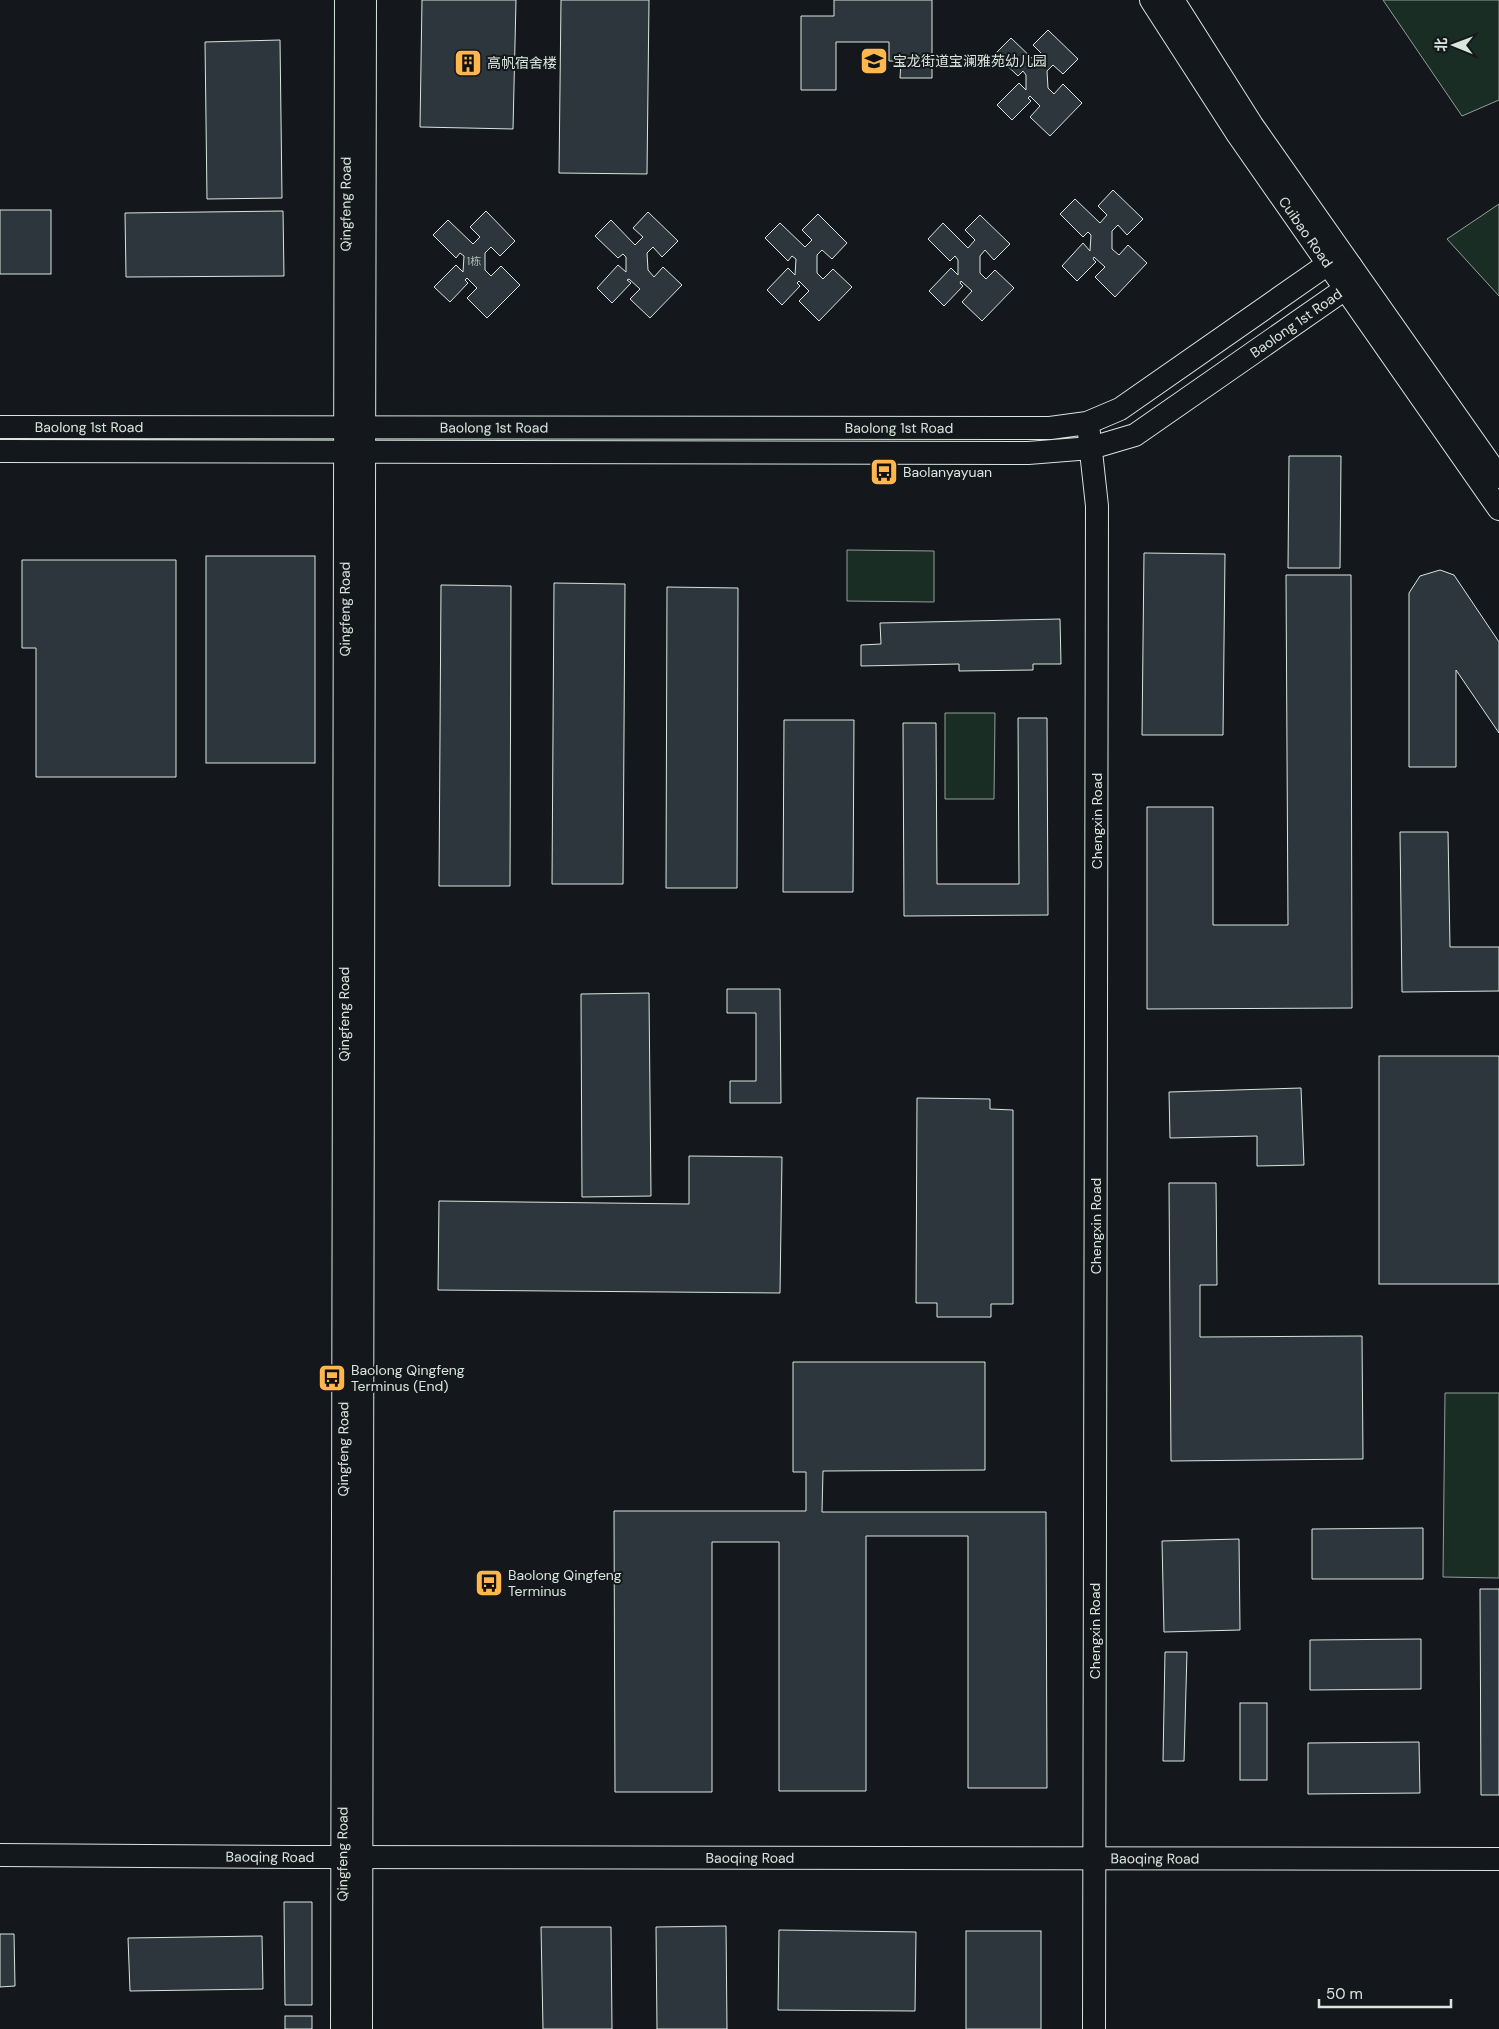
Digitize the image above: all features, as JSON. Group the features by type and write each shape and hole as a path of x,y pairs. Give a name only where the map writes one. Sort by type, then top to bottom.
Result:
{"street":[{"name":"Qingfeng Road","path":"346,0 355,428 352,1857 361,2029"},
{"name":"Qingfeng Road","path":"355,428 365,0"},
{"name":"Cuibao Road","path":"1151,0 1238,135 1499,509"},
{"name":"Cuibao Road","path":"1173,0 1252,125 1499,477"},
{"name":"Baolong 1st Road","path":"0,427 1050,428 1087,423 1120,409 1328,264 1351,266 1345,289 1135,435 1091,448 1028,453 0,451"},
{"name":"Chengxin Road","path":"1087,423 1097,506 1094,2029"},
{"name":"Baoqing Road","path":"0,1855 1499,1859"},
{"name":"Qingfeng Road","path":"342,2029 352,1857"}],"green space":[{"path":"1383,0 1499,0 1499,100 1462,116"},
{"path":"1499,204 1499,296 1447,239"},
{"path":"847,550 934,551 934,602 847,601"},
{"path":"945,713 995,713 994,799 945,799"},
{"path":"1445,1393 1499,1393 1499,1578 1443,1577"}],"building":[{"name":"高帆宿舍楼","path":"422,0 516,0 513,129 420,127"},
{"path":"561,0 649,0 647,174 559,173"},
{"path":"834,0 932,0 932,78 900,78 901,61 889,61 889,42 836,42 836,90 801,90 801,16 834,16"},
{"path":"1048,30 1078,59 1063,74 1053,65 1047,71 1048,88 1054,94 1063,84 1082,103 1050,136 1030,117 1040,106 1030,96 1028,98 1031,101 1012,120 997,105 1019,83 1026,90 1026,75 1023,71 1018,76 995,54 1011,38 1036,62 1043,55 1033,45"},
{"path":"280,40 282,198 207,199 205,42"},
{"path":"1113,190 1143,219 1127,235 1118,225 1112,231 1112,249 1119,255 1128,245 1147,263 1115,297 1095,277 1105,267 1094,257 1093,259 1096,262 1077,281 1062,266 1083,243 1090,251 1091,235 1088,232 1083,237 1060,214 1075,199 1100,223 1107,215 1098,206"},
{"path":"0,210 51,210 51,274 0,274"},
{"path":"283,211 284,276 126,277 125,213"},
{"path":"486,211 515,241 500,256 491,247 485,253 485,270 491,276 501,266 520,285 487,318 467,298 477,288 467,278 465,280 468,283 450,302 434,287 456,265 463,272 464,256 460,253 456,258 433,235 448,220 473,244 480,237 470,227"},
{"path":"648,212 678,241 662,257 653,247 647,253 648,270 654,277 663,267 682,285 650,318 630,299 640,289 629,279 627,280 631,283 612,303 597,288 618,265 626,272 626,257 623,254 618,258 595,236 611,220 635,245 643,237 633,228"},
{"path":"818,214 847,243 832,259 822,250 817,255 817,273 823,279 833,269 852,287 819,321 799,301 809,291 799,281 797,283 800,286 782,305 767,290 788,268 795,275 796,259 792,256 788,261 765,238 780,223 805,247 812,240 802,230"},
{"path":"980,215 1010,244 994,260 985,250 980,256 980,273 986,279 995,270 1014,288 982,321 962,302 972,291 961,281 960,283 963,286 944,306 929,291 951,268 958,275 958,260 955,256 950,261 928,239 943,223 968,248 975,240 965,230"},
{"path":"1289,456 1341,456 1340,568 1288,568"},
{"path":"1144,553 1225,554 1223,735 1142,735"},
{"path":"206,556 315,556 315,763 206,763"},
{"path":"22,560 176,560 176,777 36,777 36,648 22,648"},
{"path":"1440,570 1454,575 1499,642 1499,733 1456,670 1456,767 1409,767 1409,593 1420,576"},
{"path":"1286,575 1351,575 1352,1008 1147,1009 1147,807 1213,807 1213,925 1288,925"},
{"path":"554,583 625,584 623,884 552,884"},
{"path":"441,585 511,586 510,886 439,886"},
{"path":"667,587 738,588 737,888 666,888"},
{"path":"1060,619 1061,664 1033,664 1033,670 959,671 959,664 861,666 861,645 881,644 880,623"},
{"path":"1018,718 1047,718 1048,915 904,916 903,723 936,723 937,884 1019,884"},
{"path":"784,720 854,720 853,892 783,892"},
{"path":"1400,832 1448,832 1450,947 1499,947 1499,991 1402,992"},
{"path":"727,989 780,989 781,1103 730,1103 730,1081 756,1081 756,1013 727,1013"},
{"path":"649,993 651,1196 582,1197 581,994"},
{"path":"1379,1056 1499,1056 1499,1284 1379,1284"},
{"path":"1301,1088 1304,1165 1257,1166 1257,1136 1170,1138 1169,1092"},
{"path":"917,1098 990,1099 990,1109 1013,1110 1013,1304 991,1304 991,1317 937,1317 937,1303 916,1303"},
{"path":"689,1156 782,1157 780,1293 438,1290 439,1201 689,1204"},
{"path":"1169,1183 1216,1183 1217,1285 1200,1285 1200,1337 1362,1336 1363,1459 1171,1461"},
{"path":"793,1362 985,1362 985,1470 823,1471 822,1512 1046,1512 1047,1788 968,1788 968,1536 866,1536 866,1791 779,1791 779,1542 712,1542 712,1792 615,1792 614,1511 806,1511 806,1472 793,1472"},
{"path":"1423,1528 1423,1579 1312,1579 1312,1529"},
{"path":"1239,1539 1240,1630 1164,1632 1162,1541"},
{"path":"1480,1589 1499,1589 1499,1795 1481,1795"},
{"path":"1421,1639 1421,1689 1310,1690 1310,1640"},
{"path":"1165,1652 1187,1652 1184,1761 1163,1761"},
{"path":"1240,1703 1267,1703 1267,1780 1240,1780"},
{"path":"1419,1742 1420,1793 1308,1794 1308,1743"},
{"path":"284,1902 312,1902 312,2005 285,2005"},
{"path":"726,1926 727,2029 657,2029 656,1927"},
{"path":"541,1927 611,1927 612,2029 543,2029"},
{"path":"779,1930 916,1932 915,2011 778,2010"},
{"path":"966,1931 1041,1931 1041,2029 966,2029"},
{"path":"0,1934 14,1934 15,1986 0,1987"},
{"path":"262,1936 263,1989 130,1991 128,1938"},
{"path":"285,2016 312,2016 312,2029 285,2029"}],"place":[{"name":"宝龙街道宝澜雅苑幼儿园","path":"874,61"},
{"name":"高帆宿舍楼","path":"468,63"},
{"name":"Baolanyayuan","path":"884,472"},
{"name":"Baolong Qingfeng Terminus (End)","path":"332,1378"},
{"name":"Baolong Qingfeng Terminus","path":"489,1583"}]}
